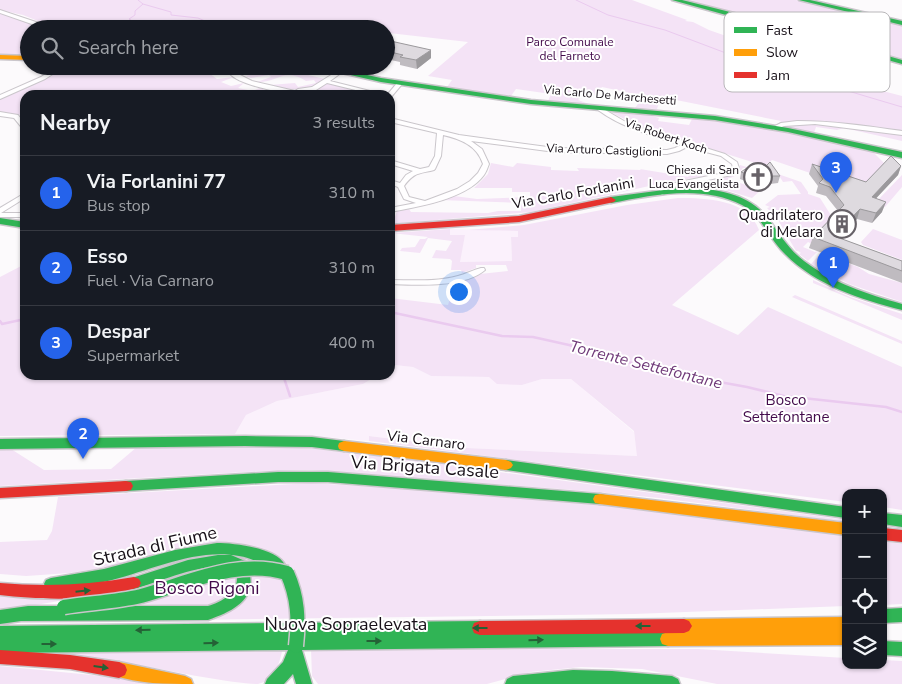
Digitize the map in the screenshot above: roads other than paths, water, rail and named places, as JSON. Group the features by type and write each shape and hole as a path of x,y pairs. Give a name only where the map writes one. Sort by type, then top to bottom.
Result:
{"main road":[{"path":"675,0 726,12"},
{"path":"802,0 854,12"},
{"path":"1,57 20,58"},
{"name":"Via Carlo De Marchesetti","path":"356,75 531,102 694,116 774,128 884,150 899,159"},
{"name":"Via Carlo Forlanini","path":"395,228 519,219 662,193 710,193 743,202 764,217 784,248 812,271 851,291 902,307"},
{"path":"0,221 20,224"},
{"name":"Via Carnaro","path":"0,444 312,442 499,464 842,512"},
{"name":"Via Brigata Casale","path":"0,493 278,477 328,477 559,495 666,506 842,528"},
{"path":"887,519 902,521"},
{"path":"887,534 902,536"},
{"name":"Strada di Fiume","path":"0,583 50,584 86,580 206,549 221,547 246,549 258,553 273,561 287,573"},
{"path":"0,589 32,594 103,589 142,582 205,563 218,561 237,563 241,566 244,577 245,584 237,599 229,606 208,613 17,614"},
{"path":"0,617 138,596 241,567 261,566 279,569 287,573 293,583 299,608 296,649 304,684"},
{"path":"887,616 902,615"},
{"path":"691,626 842,618"},
{"path":"691,626 842,624"},
{"path":"887,624 902,624"},
{"name":"Nuova Sopraelevata","path":"0,633 691,626"},
{"path":"693,640 842,638"},
{"path":"887,638 902,638"},
{"name":"Nuova Sopraelevata","path":"0,646 581,639 693,640"},
{"path":"693,640 842,646"},
{"path":"887,648 902,649"},
{"path":"274,684 289,667 296,649"},
{"path":"0,657 25,658 127,671 185,684"},
{"path":"514,684 558,676 607,676 672,684"}],"street":[{"path":"0,11 26,20"},
{"path":"0,97 48,75"},
{"path":"236,75 246,81 286,90"},
{"path":"310,90 334,75"},
{"path":"325,81 362,90"},
{"path":"394,90 400,83"},
{"name":"Via Robert Koch","path":"600,109 630,125 727,156 735,163 736,168 726,175 667,186 662,193"},
{"path":"0,114 16,116 20,121"},
{"name":"Via Arturo Castiglioni","path":"395,121 459,137 568,150 667,152 677,150 687,144"},
{"path":"774,128 777,125 786,124 821,123 902,134"},
{"path":"395,163 418,170 432,169 438,156 440,133"},
{"path":"395,209 422,203 469,186 485,171 486,164 481,151 459,137"},
{"path":"401,186 407,177 418,170"},
{"path":"395,184 401,186 406,198 422,203"},
{"path":"0,211 20,198"},
{"path":"0,215 20,215"},
{"path":"395,282 449,280 475,274 481,270"}],"waterway":[{"path":"138,0 143,4"},
{"path":"576,0 608,15 665,30 724,52"},
{"path":"131,20 129,19 135,15 135,11 143,4"},
{"path":"143,4 171,12 171,15 203,20"},
{"path":"851,92 902,107"},
{"name":"Torrente Settefontane","path":"395,313 502,336 533,337 569,345 659,371 747,387 784,396 886,407 902,412"},
{"name":"Torrente Settefontane","path":"0,321 2,324 20,320"},
{"path":"285,380 290,396"}],"place":[{"name":"Chiesa di San Luca Evangelista","path":"758,177"},
{"name":"Despar","path":"836,193"},
{"name":"Quadrilatero di Melara","path":"842,224"},
{"name":"Via Forlanini 77","path":"833,288"},
{"name":"Esso","path":"83,459"}],"park label":[{"name":"Parco Comunale del Farneto","path":"570,49"},
{"name":"Bosco Settefontane","path":"786,408"},
{"name":"Bosco Rigoni","path":"207,588"}]}
